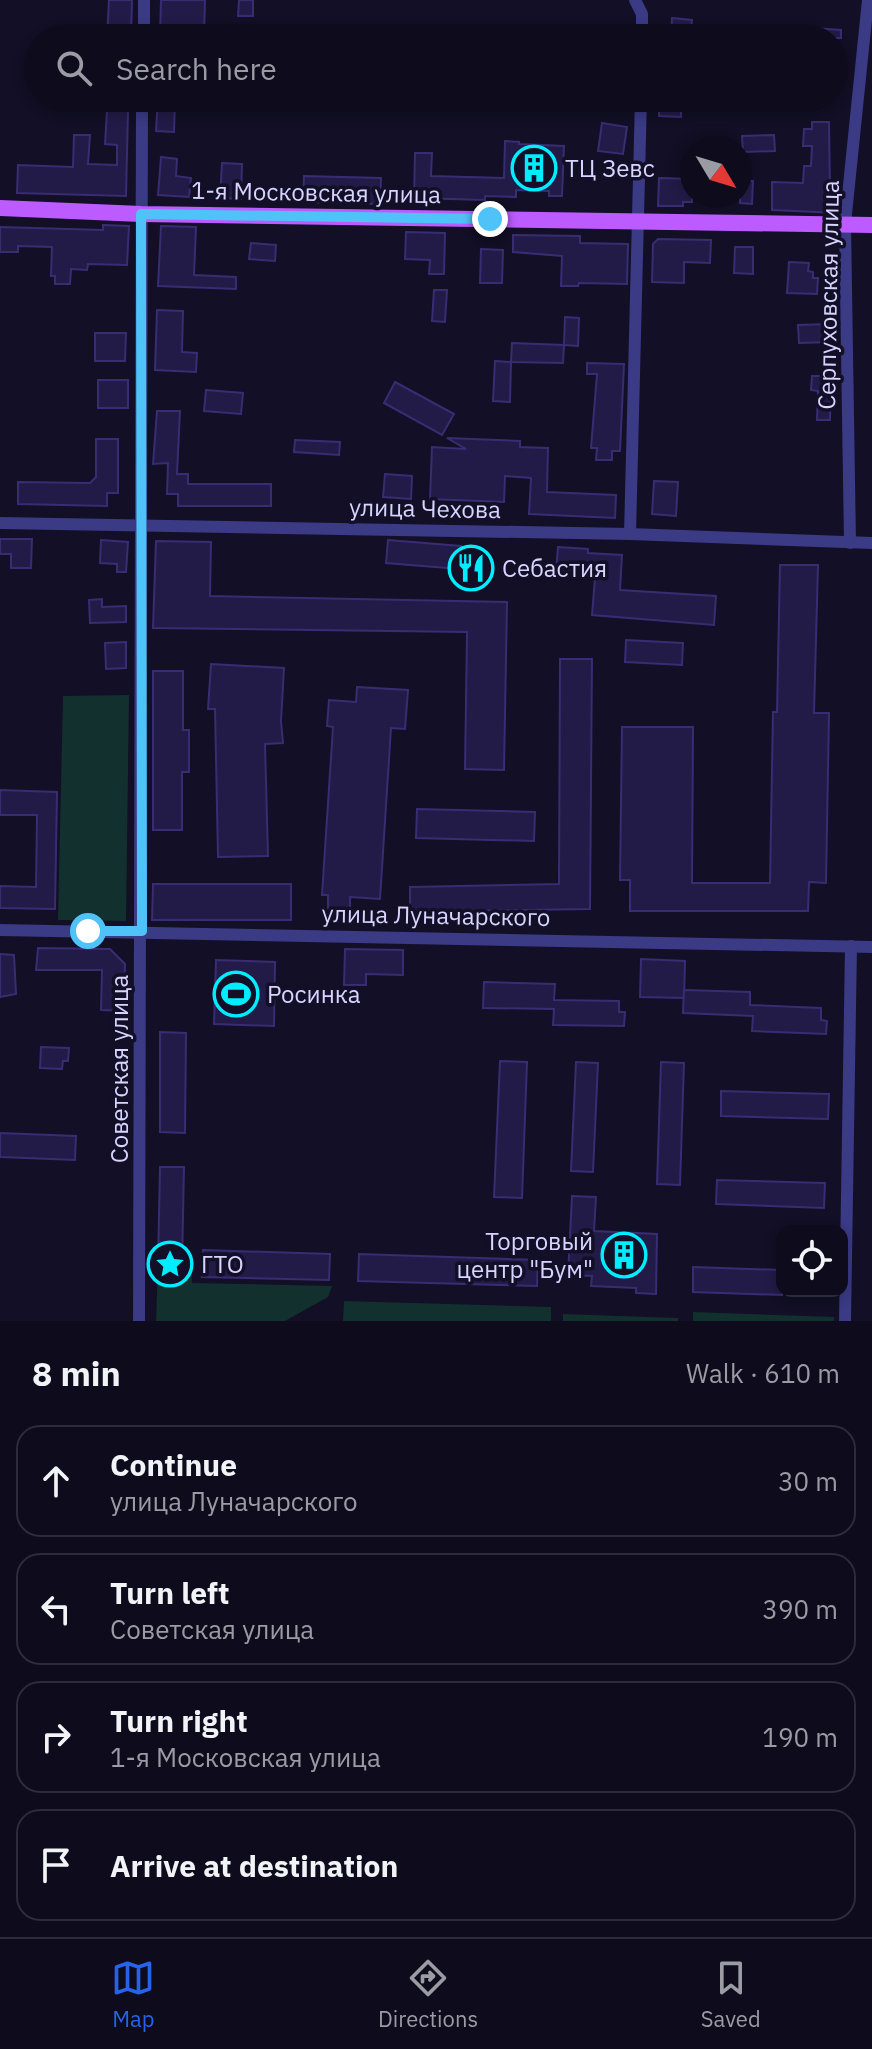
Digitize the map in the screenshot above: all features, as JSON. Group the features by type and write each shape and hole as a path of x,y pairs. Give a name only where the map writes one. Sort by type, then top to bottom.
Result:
{"main road":[{"name":"1-я Московская улица","path":"0,208 141,214 872,225"}],"street":[{"path":"144,0 144,24"},
{"path":"635,0 642,14 642,24"},
{"name":"Серпуховская улица","path":"850,543 845,224 868,0"},
{"name":"Советская улица","path":"139,1321 142,112"},
{"path":"630,534 641,112"},
{"name":"улица Чехова","path":"0,523 630,534 872,543"},
{"name":"улица Луначарского","path":"0,930 872,947"},
{"path":"845,1321 851,946"}],"green space":[{"path":"129,695 126,921 58,920 63,696"},
{"path":"158,1266 191,1266 192,1283 332,1286 328,1297 285,1321 156,1321"},
{"path":"344,1301 551,1307 551,1321 343,1321"},
{"path":"693,1312 834,1317 834,1321 693,1321"},
{"path":"563,1314 678,1318 678,1321 563,1321"}],"building":[{"path":"109,0 132,0 131,24 108,24"},
{"path":"161,0 205,0 204,24 160,24"},
{"path":"239,0 253,0 253,16 238,16"},
{"path":"672,18 692,20 692,24 672,24"},
{"path":"107,112 128,112 126,196 17,193 18,165 73,167 74,135 90,135 88,164 117,165 117,145 105,144"},
{"path":"157,112 175,112 174,132 156,131"},
{"path":"659,112 681,112 681,117 659,116"},
{"path":"812,122 829,122 830,191 838,192 837,213 772,210 772,182 803,183 804,166 811,166 812,146 803,146 804,129 812,129"},
{"path":"602,123 627,127 623,154 598,151"},
{"path":"774,135 775,151 752,152 752,136 742,136"},
{"path":"505,141 564,146 562,196 549,196 549,191 516,190 516,197 485,196 485,200 414,198 415,153 432,153 431,176 504,178"},
{"path":"161,157 177,159 176,176 191,178 189,197 158,195"},
{"path":"222,163 242,164 241,199 220,198"},
{"path":"304,176 381,178 380,204 303,202"},
{"path":"659,178 680,179 680,206 658,206"},
{"path":"103,225 129,226 127,265 88,264 87,270 71,269 70,284 55,284 55,276 51,276 52,247 18,246 18,252 0,252 0,227 103,230"},
{"path":"161,226 196,227 194,275 236,277 236,289 158,286"},
{"path":"406,232 445,233 444,274 429,274 430,260 405,259"},
{"path":"513,235 580,236 580,243 628,244 627,284 579,283 578,286 561,286 562,256 513,252"},
{"path":"658,239 711,240 710,263 684,262 684,283 652,282 653,244"},
{"path":"251,243 276,245 275,261 249,259"},
{"path":"735,247 753,247 753,274 734,273"},
{"path":"481,249 503,250 502,283 480,283"},
{"path":"789,262 809,263 808,271 813,272 813,278 818,278 817,294 787,293"},
{"path":"434,290 447,290 445,322 432,321"},
{"path":"157,310 183,311 182,352 197,353 196,372 155,370"},
{"path":"565,317 579,318 578,346 564,345"},
{"path":"830,324 831,342 799,343 798,325"},
{"path":"95,333 126,333 125,361 95,361"},
{"path":"512,343 564,345 563,363 511,362"},
{"path":"495,361 511,362 510,402 493,401"},
{"path":"587,363 624,364 620,451 612,451 612,460 596,460 597,448 591,448 597,374 587,374"},
{"path":"812,376 831,376 830,420 817,420 818,391 811,390"},
{"path":"98,380 128,380 128,408 98,408"},
{"path":"395,382 454,414 442,435 384,403"},
{"path":"206,390 243,393 241,414 204,411"},
{"path":"157,411 180,411 177,474 188,474 188,484 271,484 271,506 178,506 178,494 167,494 168,463 153,464"},
{"path":"447,438 520,441 520,447 548,448 547,492 616,495 615,518 529,514 531,478 505,476 504,502 430,499 432,447 466,449"},
{"path":"96,439 118,439 118,493 107,493 107,506 18,504 18,482 90,483 96,477"},
{"path":"295,440 340,442 339,455 294,452"},
{"path":"385,474 412,476 411,499 383,497"},
{"path":"654,481 678,482 676,516 652,514"},
{"path":"0,539 32,539 31,568 11,568 11,554 0,554"},
{"path":"101,540 128,542 126,572 117,572 117,564 100,563"},
{"path":"388,540 461,546 459,569 386,563"},
{"path":"156,541 211,542 210,596 507,602 504,770 465,769 467,632 153,628"},
{"path":"558,547 622,555 620,590 716,596 714,625 592,615 595,578 572,577 572,571 556,570"},
{"path":"780,565 818,565 814,713 829,713 826,883 809,882 808,911 630,911 630,880 620,880 622,727 693,727 692,883 770,883"},
{"path":"102,599 102,607 126,606 126,622 90,623 89,600"},
{"path":"626,640 683,643 682,665 625,662"},
{"path":"126,642 126,668 106,669 105,643"},
{"path":"560,659 592,659 590,909 410,912 410,887 559,884"},
{"path":"211,664 284,668 283,743 265,744 268,856 218,857 215,709 208,709"},
{"path":"153,671 183,671 183,730 189,730 189,772 182,772 182,830 153,830"},
{"path":"357,687 408,690 405,729 391,728 380,899 350,897 350,920 328,920 328,895 322,895 333,727 327,726 329,700 356,702"},
{"path":"0,790 57,792 55,909 0,908 0,886 36,887 37,815 0,815"},
{"path":"417,809 535,812 534,841 416,838"},
{"path":"153,884 291,884 291,920 152,920"},
{"path":"38,948 110,949 125,964 124,1011 101,1010 102,970 36,970"},
{"path":"345,949 403,950 403,975 366,974 366,985 344,985"},
{"path":"0,954 14,955 16,994 0,997"},
{"path":"641,959 685,961 684,998 640,997"},
{"path":"216,960 275,962 274,1026 214,1024"},
{"path":"484,982 555,984 554,1000 619,1001 619,1012 625,1012 624,1026 553,1025 554,1009 483,1008"},
{"path":"684,990 750,992 750,1005 821,1008 821,1020 827,1021 826,1034 752,1031 753,1016 683,1013"},
{"path":"160,1032 186,1033 185,1133 160,1132"},
{"path":"41,1047 69,1048 68,1061 63,1061 62,1069 40,1068"},
{"path":"500,1061 527,1062 522,1198 494,1197"},
{"path":"576,1062 598,1063 593,1172 571,1171"},
{"path":"661,1062 684,1063 680,1185 657,1184"},
{"path":"721,1091 829,1094 828,1119 721,1116"},
{"path":"0,1133 76,1136 75,1160 0,1157"},
{"path":"160,1167 184,1167 182,1265 158,1264"},
{"path":"717,1180 825,1183 824,1208 716,1204"},
{"name":"Торговый центр \"Бум\"","path":"572,1196 596,1197 594,1231 657,1234 656,1294 636,1293 636,1288 591,1286 592,1276 568,1275"},
{"path":"203,1250 330,1254 329,1280 202,1277"},
{"path":"359,1254 538,1260 537,1286 358,1281"},
{"path":"693,1267 776,1270 776,1295 693,1292"}],"place":[{"name":"ТЦ Зевс","path":"534,168"},
{"name":"Себастия","path":"471,568"},
{"name":"Росинка","path":"236,994"},
{"name":"Торговый центр \"Бум\"","path":"624,1255"},
{"name":"ГТО","path":"170,1264"}],"route":[{"path":"88,931 142,931 141,214 490,219"}]}
